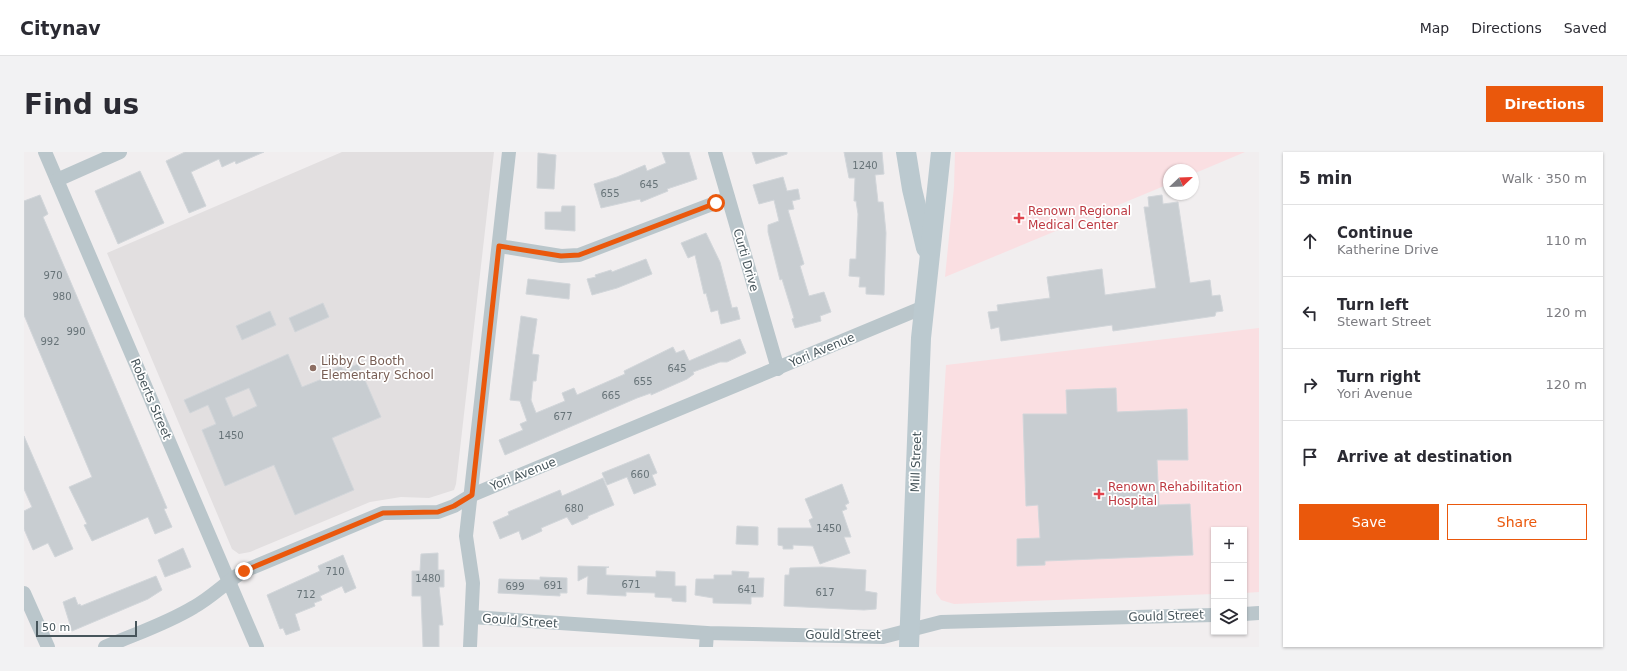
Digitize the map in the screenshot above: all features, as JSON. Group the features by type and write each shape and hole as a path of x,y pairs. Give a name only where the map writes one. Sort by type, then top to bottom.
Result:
{"main road":[{"name":"Mill Street","path":"906,152 912,189 925,239 928,277"},
{"path":"928,152 934,224"},
{"name":"Mill Street","path":"910,638 920,360 924,307 941,152"}],"street":[{"name":"Roberts Street","path":"45,152 257,647"},
{"path":"57,180 120,152"},
{"path":"470,647 472,583 466,536 472,495 509,152"},
{"name":"Curti Drive","path":"715,152 778,369"},
{"path":"499,246 561,256 579,255 728,198"},
{"name":"Yori Avenue","path":"105,647 178,616 196,606 229,580 244,571 383,513 438,512 454,506 472,495 924,307"},
{"path":"24,593 48,647"},
{"path":"1247,614 1259,613"},
{"name":"Gould Street","path":"472,617 707,633 910,638 941,622 1211,614"},
{"path":"706,647 707,633"}],"shaded area":[{"name":"Libby C Booth Elementary School","path":"342,152 494,152 456,484 454,490 429,498 401,497 370,502 250,552 239,554 232,549 107,253"},
{"name":"Renown Regional Medical Center","path":"955,152 1245,152 1199,171 1199,164 1163,164 1163,186 945,277 954,187"},
{"name":"Renown Rehabilitation Hospital","path":"1259,328 1259,592 1247,593 1247,527 1211,527 1211,594 954,604 941,600 936,593 940,458 946,365"}],"building":[{"path":"185,152 264,152 236,164 235,161 222,167 219,159 191,172 206,206 189,213 166,161"},
{"path":"662,152 689,152 697,179 667,189 668,191 641,202 640,199 601,208 594,184 617,177 645,165 647,171 666,163"},
{"path":"752,152 787,152 787,154 756,164"},
{"path":"844,152 882,152 884,174 875,175 878,202 883,202 886,233 884,295 866,294 866,287 859,287 860,277 849,276 850,259 856,259 858,214 856,201 854,201 855,178 849,178"},
{"path":"538,153 556,155 554,189 537,188"},
{"path":"140,171 164,223 118,244 95,191"},
{"path":"783,177 787,191 798,189 800,199 792,201 794,209 788,210 804,264 800,266 809,296 824,292 831,312 820,316 821,321 795,328 792,319 794,318 782,279 780,280 768,232 768,225 779,221 774,200 759,204 753,185"},
{"path":"40,195 48,214 43,217 167,508 164,509 172,527 155,534 148,517 92,541 84,525 87,524 69,487 92,477 24,315 24,201"},
{"path":"1162,195 1163,204 1178,202 1190,283 1210,280 1212,296 1220,295 1223,311 1216,312 1215,316 1113,331 1112,325 1001,341 999,327 991,329 988,312 998,311 997,305 1050,298 1047,277 1102,269 1105,295 1156,288 1144,207 1149,207 1148,197"},
{"path":"562,206 575,206 575,231 545,229 545,212 561,212"},
{"path":"706,233 720,262 732,308 737,307 740,319 721,324 718,310 711,312 706,293 704,294 695,255 688,258 681,243"},
{"path":"646,259 652,274 617,288 592,295 587,279 596,277 595,275 611,270 612,272"},
{"path":"528,279 570,284 569,299 526,294"},
{"path":"323,303 329,317 295,332 289,318"},
{"path":"270,311 276,325 242,340 236,326"},
{"path":"521,316 537,319 532,354 539,355 536,381 533,381 531,400 536,413 565,401 562,393 574,388 577,395 625,374 624,371 673,347 676,353 684,350 689,361 740,339 746,353 727,362 720,362 693,372 694,374 687,379 651,395 651,393 637,398 505,455 499,440 523,430 520,424 527,421 520,401 510,400"},
{"path":"288,354 302,387 327,377 326,373 341,366 343,370 358,364 381,417 332,438 354,490 295,515 274,465 225,486 202,430 216,424 208,405 190,413 184,400","holes":["249,388 257,406 233,417 225,398"]},
{"path":"1116,388 1117,412 1187,409 1188,460 1157,460 1159,505 1190,504 1193,555 1045,561 1045,565 1017,566 1017,539 1040,538 1038,505 1026,506 1023,414 1067,414 1066,390"},
{"path":"24,436 73,549 55,557 48,543 33,550 24,529 24,511 32,507 24,489"},
{"path":"649,454 657,473 652,475 656,485 634,494 627,477 607,485 602,473"},
{"path":"603,478 614,505 588,516 588,518 572,525 567,517 541,528 542,531 522,540 519,531 500,539 493,522 509,515 508,512 560,490 562,496"},
{"path":"842,484 849,503 845,505 847,509 842,511 851,537 844,537 850,553 820,564 813,546 793,545 793,549 783,549 783,546 778,545 778,528 812,528 809,520 813,518 805,499"},
{"path":"737,526 758,527 758,545 736,544"},
{"path":"183,548 191,567 165,577 158,560"},
{"path":"438,553 438,570 444,570 444,587 439,587 443,625 439,625 439,647 423,647 421,596 412,596 412,571 420,571 421,554"},
{"path":"343,555 356,588 345,593 342,586 320,596 322,600 314,603 315,606 295,614 300,630 286,635 283,628 280,629 267,595 320,571 318,566"},
{"path":"578,566 609,567 606,568 606,575 656,577 656,571 675,572 675,586 686,586 686,602 672,601 672,598 655,597 655,593 626,592 626,596 587,594 588,576 578,581"},
{"path":"822,567 866,570 865,591 877,593 876,609 864,610 784,606 785,575 789,575 790,568"},
{"path":"732,571 749,572 748,578 764,578 763,597 751,597 751,604 713,603 713,598 695,595 696,579 714,579 714,575 732,575"},
{"path":"156,576 162,590 148,599 72,631 63,602 75,597 78,605 80,604 81,606"},
{"path":"540,577 567,578 567,593 560,593 560,596 498,593 499,579 540,580"}],"place":[{"name":"Renown Regional Medical Center","path":"1019,218"},
{"name":"Libby C Booth Elementary School","path":"313,368"},
{"name":"Renown Rehabilitation Hospital","path":"1099,494"}],"route":[{"path":"244,571 383,513 438,512 454,506 472,495 499,246 561,256 579,255 716,203"}]}
